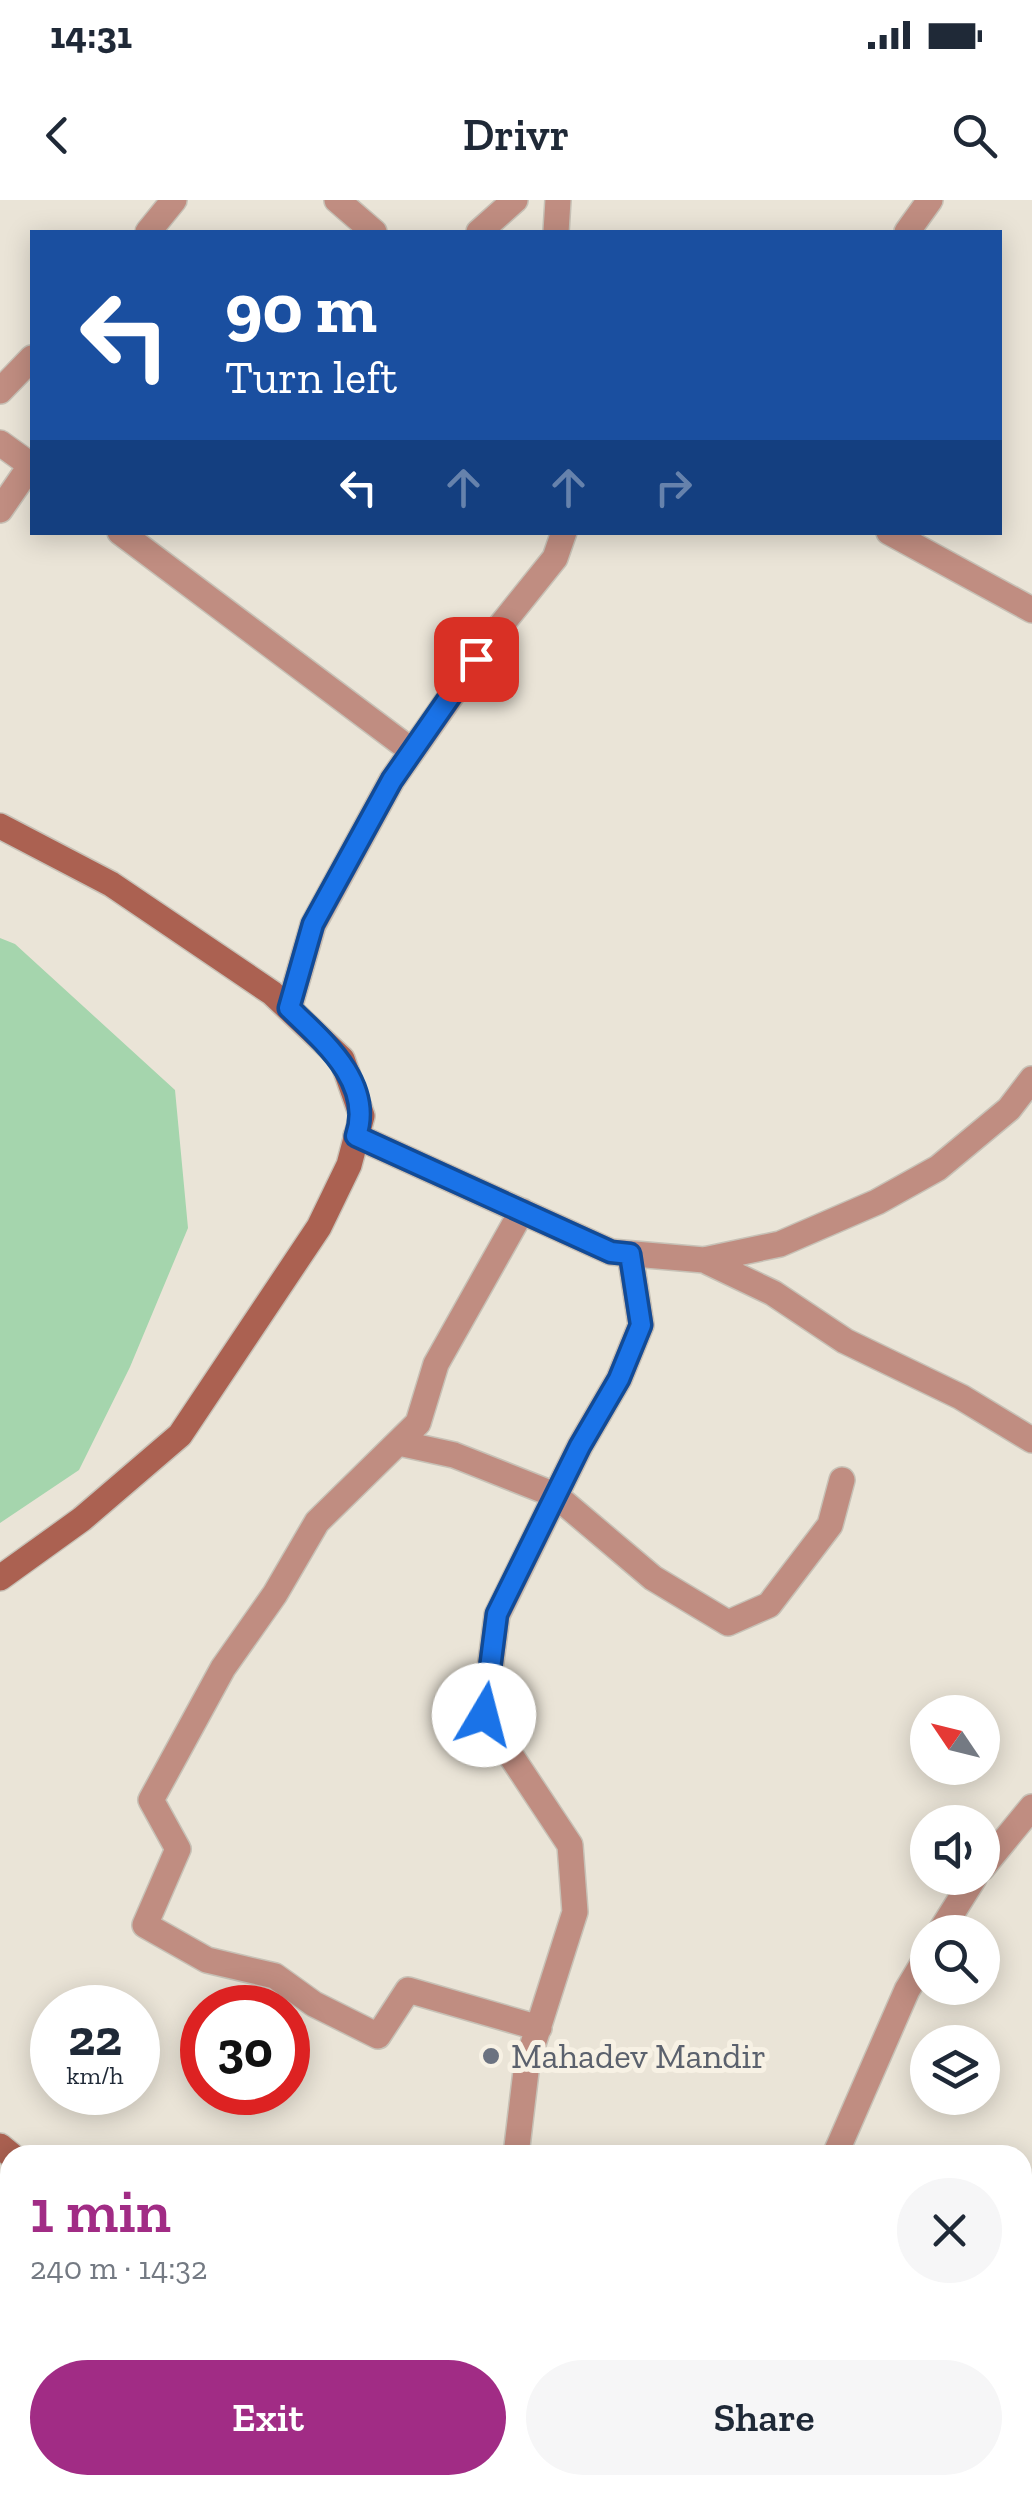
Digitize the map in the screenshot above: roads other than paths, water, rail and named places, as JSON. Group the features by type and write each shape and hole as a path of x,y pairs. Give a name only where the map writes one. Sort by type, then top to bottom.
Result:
{"street":[{"path":"150,230 174,200"},
{"path":"338,200 372,230"},
{"path":"481,230 515,200"},
{"path":"556,230 558,200"},
{"path":"909,230 930,200"},
{"path":"0,391 30,360"},
{"path":"0,443 30,464"},
{"path":"0,510 30,468"},
{"path":"289,1008 313,924 412,750 498,628 555,558 563,535"},
{"path":"894,535 1032,610"},
{"path":"153,542 412,750"},
{"path":"0,826 111,884 191,936 289,1008 342,1060 362,1116 348,1166 319,1227 180,1435 82,1519 0,1578"},
{"path":"356,1136 611,1252 704,1260 780,1244 877,1202 938,1168 1009,1109 1032,1079"},
{"path":"522,1211 436,1364 418,1423 318,1522 223,1668 151,1800 178,1850 145,1925 207,1960 275,1976 314,2004 378,2036 408,1990 539,2028"},
{"path":"517,2145 519,2104 574,1912 570,1845 484,1715 497,1614 619,1379 641,1325 630,1254"},
{"path":"704,1260 774,1294 845,1341 961,1396 1032,1440"},
{"path":"398,1442 454,1454 556,1495 653,1578 728,1624 769,1606 830,1525 842,1480"},
{"path":"1000,1846 1032,1807"},
{"path":"839,2145 910,1985"}],"place":[{"name":"Mahadev Mandir","path":"491,2056"}]}
